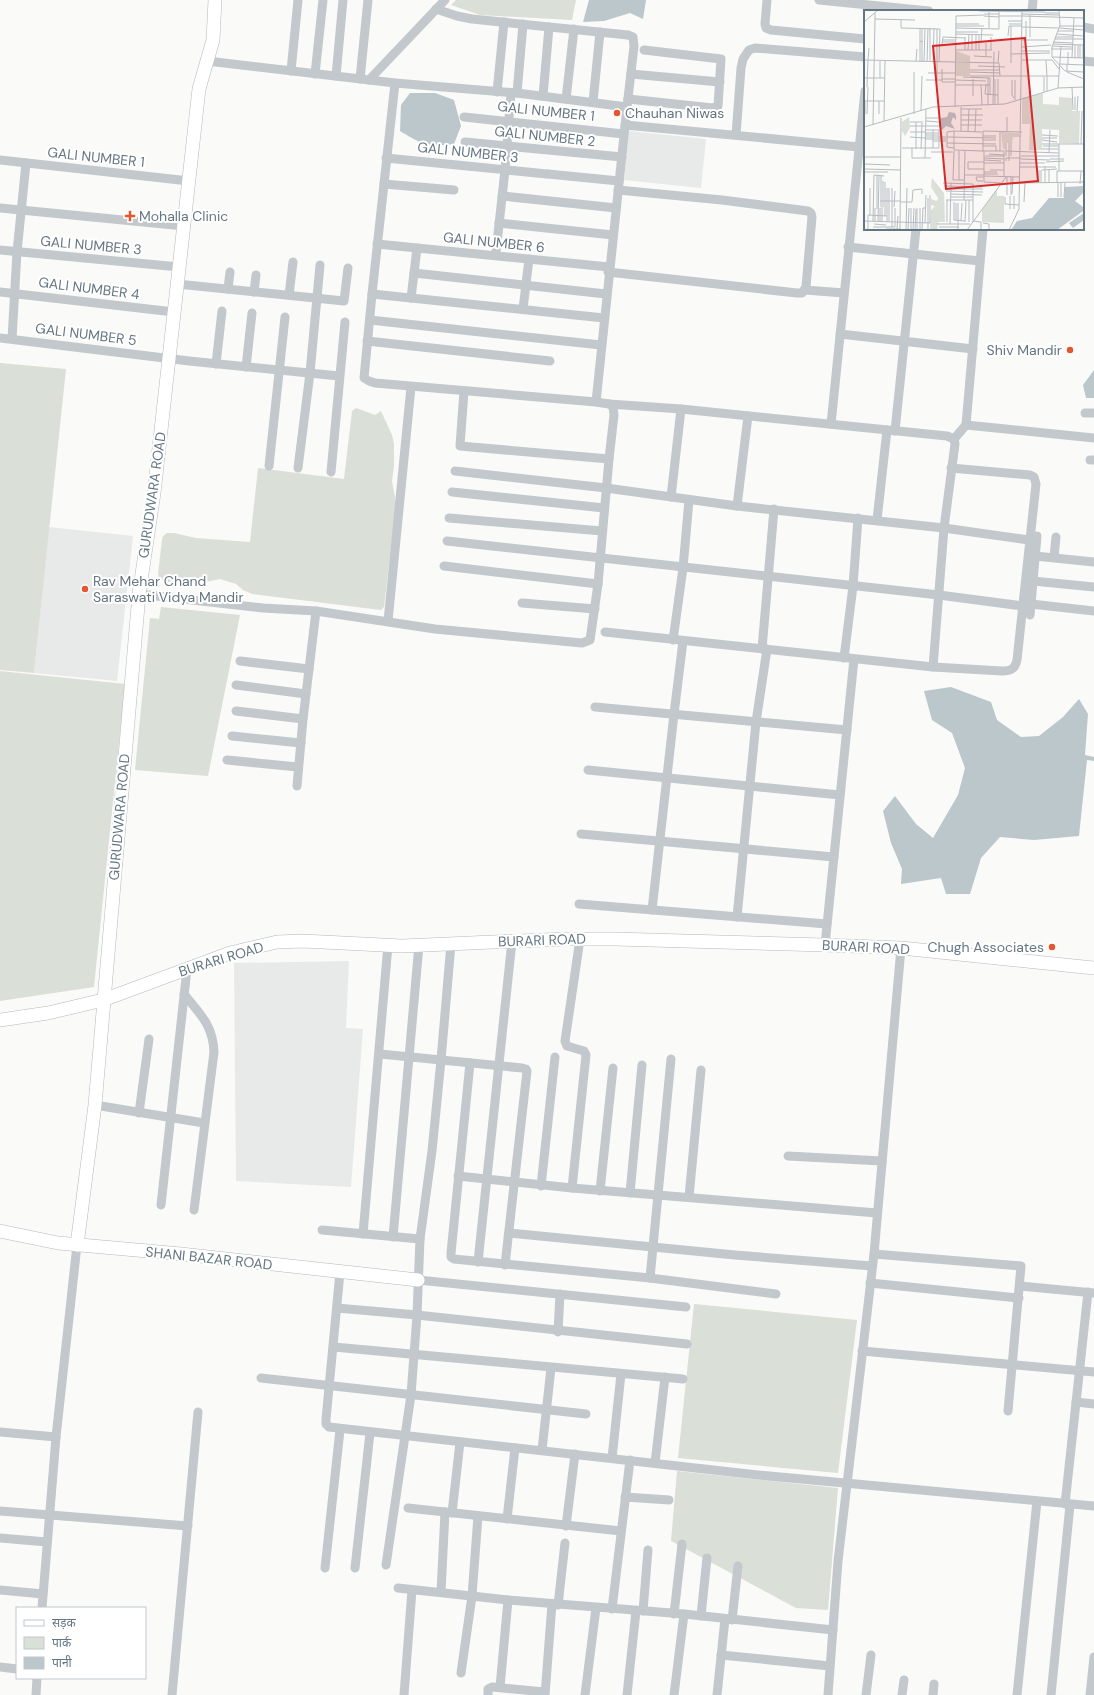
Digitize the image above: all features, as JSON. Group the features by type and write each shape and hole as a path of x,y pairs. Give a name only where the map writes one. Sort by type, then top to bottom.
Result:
{"street":[{"name":"GURUDWARA ROAD","path":"77,1245 95,1105 139,594 154,493 199,89 213,40 215,0"},
{"path":"290,71 298,0"},
{"path":"315,74 323,0"},
{"path":"336,76 343,0"},
{"path":"364,79 368,0"},
{"path":"364,79 445,0"},
{"path":"767,0 766,28 771,30 864,39"},
{"path":"819,0 920,10"},
{"path":"1032,10 1033,0"},
{"path":"436,9 457,16 628,35 633,38 634,46 606,294 596,402"},
{"path":"498,92 504,22"},
{"path":"496,252 505,170 508,122 514,93 523,24"},
{"path":"543,96 549,27"},
{"path":"1084,27 1094,29"},
{"path":"566,99 574,29"},
{"path":"593,102 600,32"},
{"path":"736,135 741,68 743,59 749,50 754,48 864,57"},
{"path":"207,61 395,83 514,93 593,102 713,108 718,106 721,61 719,59 644,50"},
{"path":"1084,61 1094,62"},
{"path":"631,74 720,82"},
{"path":"395,83 364,378 375,383 411,387 681,409 891,430 954,438"},
{"path":"831,424 848,247 861,166 859,147 864,100"},
{"name":"GALI NUMBER 1","path":"464,117 508,122 625,130 736,135 859,147"},
{"name":"GALI NUMBER 2","path":"465,142 622,157"},
{"name":"GALI NUMBER 3","path":"386,158 547,174 808,211 811,213 812,217 805,290"},
{"name":"GALI NUMBER 1","path":"0,160 189,181"},
{"path":"12,339 17,252 26,163"},
{"path":"384,184 454,190"},
{"path":"502,196 616,208"},
{"path":"0,208 184,226"},
{"path":"499,223 613,235"},
{"path":"877,520 903,341 916,230"},
{"path":"933,668 944,528 954,438 966,425 983,230"},
{"name":"GALI NUMBER 6","path":"377,244 529,259 797,293 802,293 805,290 844,293"},
{"path":"848,247 980,261"},
{"path":"411,298 417,248"},
{"name":"GALI NUMBER 3","path":"0,250 179,267"},
{"path":"523,309 529,259"},
{"path":"289,295 293,262"},
{"path":"298,468 310,373 320,265"},
{"path":"177,284 344,301 348,268"},
{"path":"228,289 230,272"},
{"path":"414,273 606,294"},
{"path":"254,292 256,276"},
{"name":"GALI NUMBER 4","path":"0,292 174,312"},
{"path":"372,294 604,318"},
{"path":"216,364 222,311"},
{"path":"246,367 252,313"},
{"path":"270,466 285,317"},
{"path":"370,320 601,345"},
{"path":"331,472 345,322"},
{"path":"840,334 972,349"},
{"name":"GALI NUMBER 5","path":"0,338 216,364 340,376"},
{"path":"368,341 550,361"},
{"path":"388,620 411,387"},
{"path":"464,391 460,446 609,459"},
{"path":"139,594 263,608 316,611 388,620 435,629 582,643 590,640 598,584 604,508 614,416 613,407 609,404"},
{"path":"671,497 681,409"},
{"path":"738,506 748,416"},
{"path":"966,425 1094,438"},
{"path":"951,468 1034,477 1036,484 1027,605 1030,615"},
{"path":"455,471 606,488 738,506 1033,538"},
{"path":"452,492 604,508"},
{"path":"674,640 683,568 689,500"},
{"path":"736,917 764,649 774,509"},
{"path":"449,518 602,532"},
{"path":"844,658 853,586 858,518"},
{"path":"1054,557 1056,537"},
{"path":"605,632 933,668 1009,671 1014,668 1017,660 1033,581 1036,556 1033,538"},
{"path":"447,541 683,568 1094,611"},
{"path":"1036,556 1094,562"},
{"path":"444,566 598,584"},
{"path":"1033,581 1094,587"},
{"path":"522,603 595,610"},
{"path":"296,786 316,611"},
{"path":"652,910 666,778 684,641"},
{"path":"825,945 854,659"},
{"path":"240,661 309,669"},
{"path":"236,685 306,694"},
{"path":"595,707 847,730"},
{"path":"236,711 303,719"},
{"path":"232,736 301,743"},
{"path":"228,760 298,767"},
{"path":"588,770 840,795"},
{"path":"581,834 834,857"},
{"path":"579,904 827,924"},
{"path":"572,1188 586,1055 584,1052 567,1046 565,1041 580,939"},
{"name":"BURARI ROAD","path":"0,1020 48,1013 103,1000 230,953 277,942 310,941 419,945 580,939 654,939 900,948 1094,968"},
{"path":"478,1262 512,941"},
{"path":"386,1565 411,1395 417,1315 420,1239 432,1151 451,944"},
{"path":"363,1234 380,1054 388,945"},
{"path":"393,1237 419,945"},
{"path":"828,1695 838,1561 878,1213 900,948"},
{"path":"161,1205 187,969"},
{"path":"184,994 206,1022 212,1033 214,1052 194,1210"},
{"path":"139,1113 149,1039"},
{"path":"380,1054 526,1069 527,1071 505,1265"},
{"path":"541,1186 555,1057"},
{"path":"650,1278 671,1060"},
{"path":"470,1063 451,1257 459,1260 650,1278 776,1294"},
{"path":"630,1193 642,1066"},
{"path":"600,1191 613,1068"},
{"path":"689,1197 702,1070"},
{"path":"95,1105 170,1118 204,1122"},
{"path":"788,1156 882,1161"},
{"path":"458,1176 541,1186 878,1213"},
{"path":"322,1230 420,1239"},
{"name":"SHANI BAZAR ROAD","path":"0,1231 58,1243 181,1254 418,1280"},
{"path":"509,1233 735,1255 872,1266"},
{"path":"42,1607 56,1437 77,1245"},
{"path":"874,1254 1018,1265 1021,1268 1008,1411"},
{"path":"340,1272 326,1424 329,1427 340,1430 542,1450 847,1484 1094,1506"},
{"path":"418,1280 686,1307"},
{"path":"870,1283 1019,1298"},
{"path":"1020,1286 1091,1293 1084,1326 1076,1402 1051,1695"},
{"path":"558,1332 560,1294"},
{"path":"337,1308 417,1315 558,1332 687,1344"},
{"path":"1084,1326 1094,1327"},
{"path":"334,1347 683,1379"},
{"path":"862,1351 1094,1372"},
{"path":"542,1450 551,1368"},
{"path":"612,1458 621,1374"},
{"path":"655,1463 665,1377"},
{"path":"261,1378 586,1414"},
{"path":"1076,1402 1094,1404"},
{"path":"172,1695 198,1412"},
{"path":"325,1568 340,1430"},
{"path":"0,1432 56,1437"},
{"path":"355,1568 370,1433"},
{"path":"441,1592 448,1512 460,1442"},
{"path":"507,1519 515,1448"},
{"path":"566,1526 574,1454"},
{"path":"612,1609 630,1460"},
{"path":"625,1496 669,1500"},
{"path":"1017,1695 1037,1501"},
{"path":"408,1508 621,1531"},
{"path":"0,1511 188,1526"},
{"path":"461,1673 472,1596 478,1516"},
{"path":"0,1538 47,1542"},
{"path":"488,1695 490,1687 500,1687 520,1692 545,1693 555,1605 565,1543"},
{"path":"674,1614 682,1544"},
{"path":"627,1695 648,1550"},
{"path":"701,1616 707,1558"},
{"path":"717,1695 721,1655 738,1566"},
{"path":"398,1588 555,1605 684,1614 728,1620 833,1630"},
{"path":"0,1590 43,1594"},
{"path":"404,1695 412,1590"},
{"path":"500,1687 508,1600"},
{"path":"585,1695 596,1608"},
{"path":"674,1695 684,1614"},
{"path":"721,1655 830,1666"},
{"path":"866,1695 871,1655"},
{"path":"1090,1695 1094,1657"},
{"path":"0,1667 16,1669"},
{"path":"36,1695 38,1679"},
{"path":"902,1695 904,1680"},
{"path":"933,1695 934,1684"}],"shaded area":[{"path":"629,131 706,139 701,188 624,180"},
{"name":"Rav Mehar Chand Saraswati Vidya Mandir","path":"49,527 133,536 117,681 34,673"},
{"path":"349,961 346,1028 363,1029 351,1187 236,1181 234,963"}],"green space":[{"path":"456,0 576,0 572,20 480,15 451,5"},
{"path":"0,363 66,369 34,673 0,670"},
{"path":"356,408 375,415 381,411 392,435 394,444 392,481 396,503 384,607 381,610 252,594 243,590 236,584 220,579 206,582 165,582 160,580 158,574 162,540 163,536 167,533 196,538 250,542 258,468 344,479 352,411"},
{"path":"161,607 240,615 208,776 135,770 150,618 159,619"},
{"path":"0,671 125,684 94,987 0,1001"},
{"path":"694,1304 857,1320 838,1473 678,1458"},
{"path":"677,1471 838,1488 828,1610 796,1608 671,1541"}],"water":[{"path":"589,0 646,0 643,19 630,13 604,21 583,22"},
{"path":"410,93 435,93 454,100 461,126 454,144 426,144 400,131 401,105"},
{"path":"1094,370 1094,398 1086,398 1083,385"},
{"path":"951,687 991,702 997,720 1021,737 1039,736 1063,717 1079,699 1088,714 1085,755 1094,757 1094,761 1087,760 1079,836 1034,840 1000,837 981,858 970,894 946,894 941,878 901,884 902,869 891,843 883,811 895,796 916,824 933,838 958,795 965,768 952,733 932,720 924,691"}],"place":[{"name":"Chauhan Niwas","path":"617,113"},
{"name":"Mohalla Clinic","path":"130,216"},
{"name":"Shiv Mandir","path":"1070,350"},
{"name":"Rav Mehar Chand Saraswati Vidya Mandir","path":"85,589"},
{"name":"Chugh Associates","path":"1052,947"}]}
